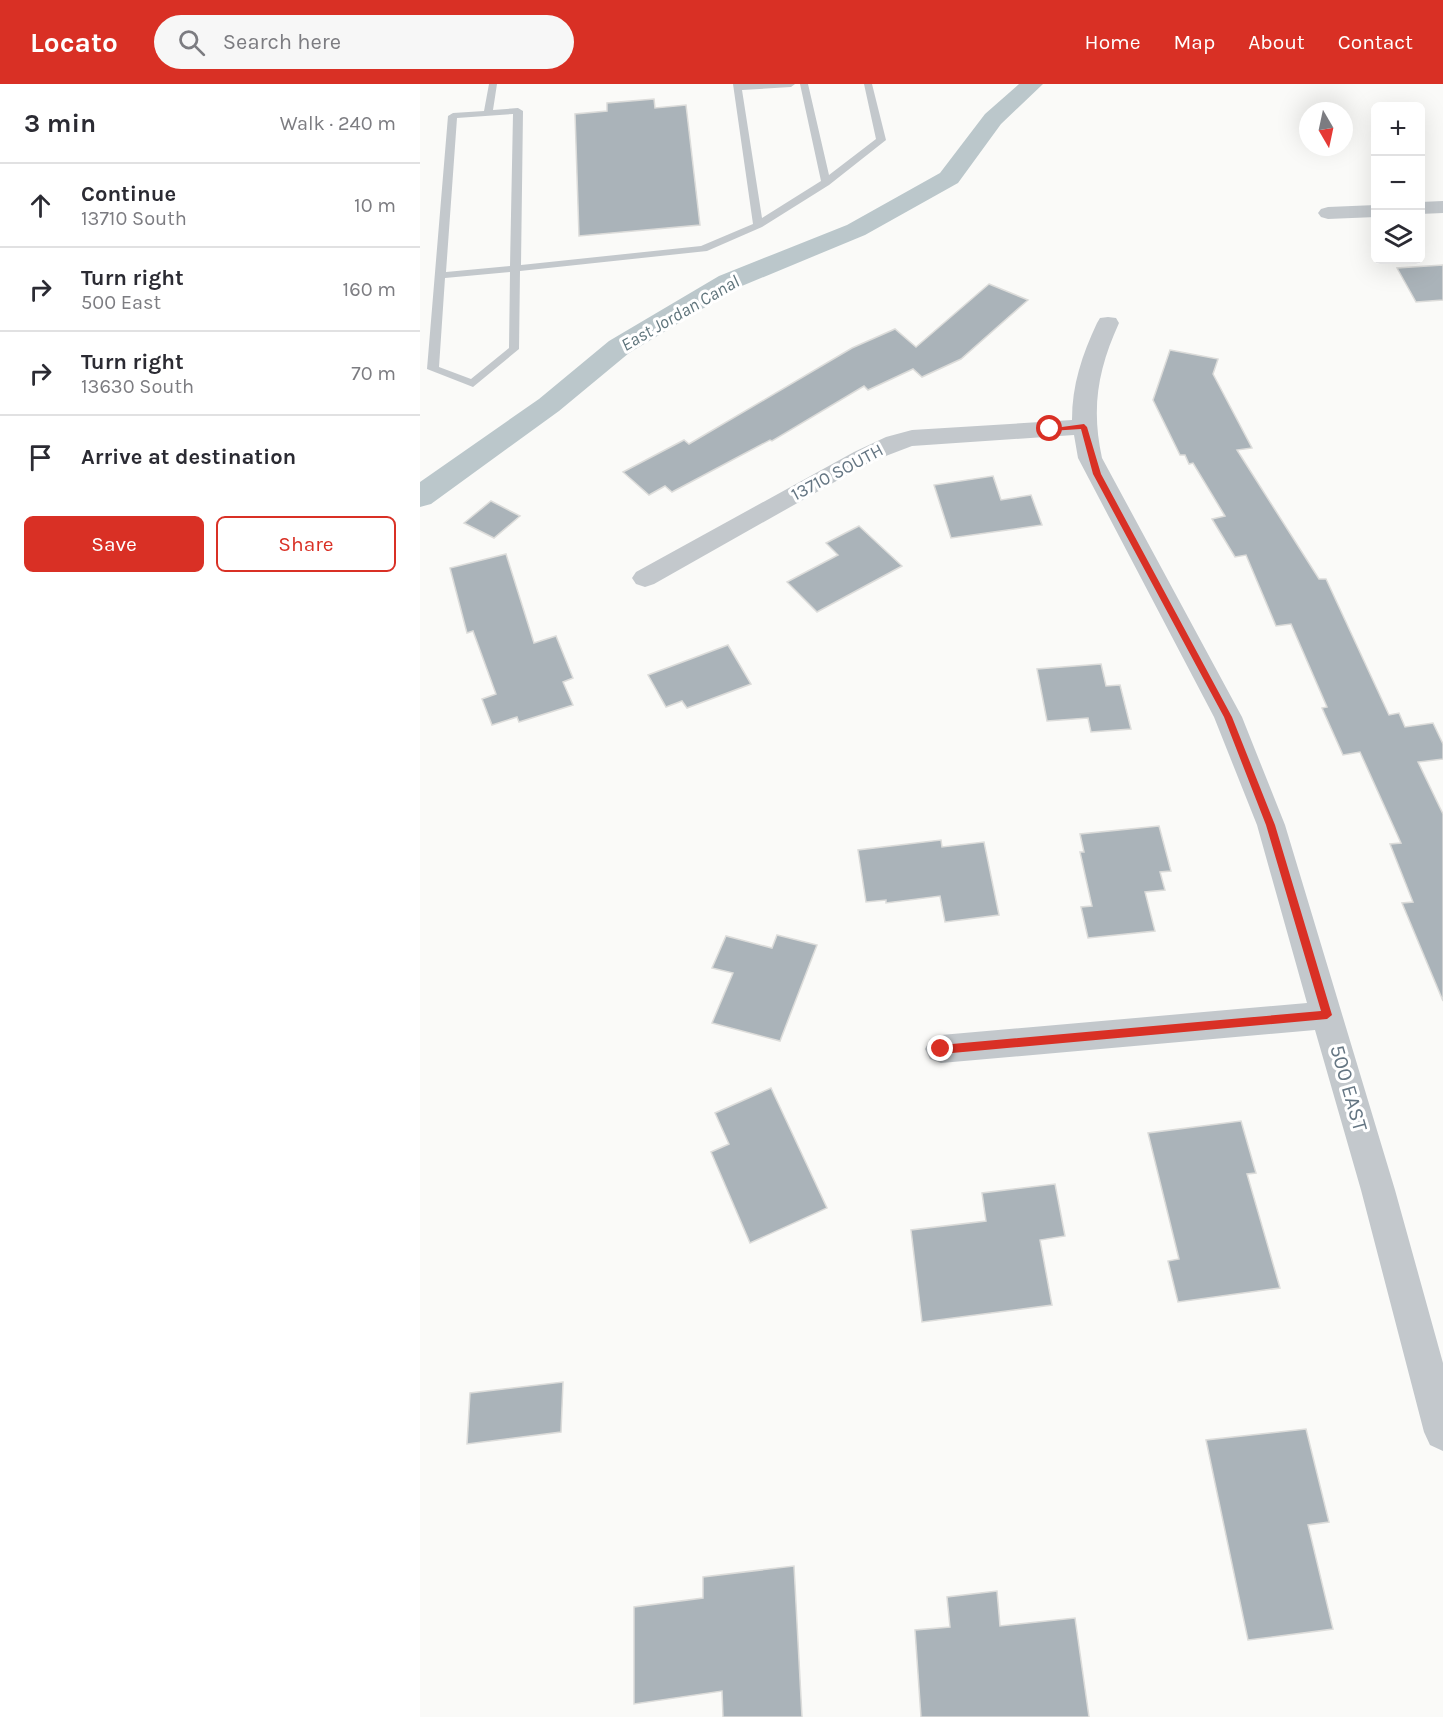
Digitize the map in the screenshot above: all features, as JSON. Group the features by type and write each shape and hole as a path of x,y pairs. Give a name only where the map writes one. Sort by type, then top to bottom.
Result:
{"street":[{"path":"1425,208 1443,207"},
{"path":"1328,213 1371,211"},
{"name":"500 EAST","path":"1108,323 1086,376 1083,393 1084,427 1097,474 1203,668 1241,749 1271,825 1378,1190 1443,1432"},
{"name":"13710 SOUTH","path":"645,578 862,457 894,442 931,436 1084,427"},
{"path":"941,1049 1327,1015"}],"lane":[{"path":"488,113 493,84"},
{"path":"758,225 737,86 791,84"},
{"path":"804,84 826,183"},
{"path":"439,276 703,249 758,225 826,183 881,140 868,84"},
{"path":"518,111 515,269 514,350 473,382 433,369 453,116 518,111"}],"building":[{"path":"654,99 655,108 686,105 700,225 579,236 575,114 607,111 607,103"},
{"path":"1443,265 1443,300 1416,302 1397,268"},
{"path":"989,284 1028,300 961,359 922,377 913,369 868,390 864,386 772,441 672,492 665,486 649,495 623,472 684,440 689,444 852,348 895,329 916,347"},
{"path":"1170,350 1218,359 1213,374 1252,448 1237,450 1319,579 1326,579 1389,715 1399,713 1405,727 1433,723 1443,744 1443,759 1418,762 1443,814 1443,1001 1402,903 1413,902 1390,844 1401,843 1360,752 1343,755 1322,708 1327,707 1291,624 1276,626 1246,555 1235,557 1212,519 1225,516 1193,463 1189,464 1185,455 1180,455 1153,400"},
{"path":"993,476 1001,500 1031,495 1042,525 951,538 934,485"},
{"path":"491,501 520,516 494,538 464,523"},
{"path":"859,526 902,566 817,612 787,582 838,555 826,543"},
{"path":"506,554 534,643 556,636 573,678 563,682 573,705 519,722 517,717 492,725 482,699 496,694 473,631 467,633 450,568"},
{"path":"728,645 751,684 687,708 682,701 666,707 648,675"},
{"path":"1101,664 1106,686 1120,685 1131,729 1091,732 1088,718 1047,721 1037,669"},
{"path":"1159,826 1171,871 1160,872 1165,890 1145,892 1155,931 1088,938 1081,907 1092,906 1080,852 1084,852 1080,834"},
{"path":"941,840 942,847 984,842 999,915 945,922 940,896 886,903 886,900 866,902 858,850"},
{"path":"777,935 817,945 780,1041 712,1023 733,973 712,968 726,936 772,948"},
{"path":"771,1088 827,1208 750,1243 711,1152 729,1144 715,1113"},
{"path":"1241,1121 1256,1173 1247,1174 1280,1288 1178,1302 1168,1261 1179,1259 1148,1133"},
{"path":"1055,1184 1065,1236 1040,1240 1052,1305 922,1322 911,1230 986,1221 982,1193"},
{"path":"563,1382 561,1432 467,1444 470,1393"},
{"path":"1306,1429 1329,1522 1308,1525 1333,1629 1248,1640 1206,1440"},
{"path":"794,1566 802,1717 723,1717 722,1691 634,1704 634,1607 703,1598 703,1577"},
{"path":"997,1591 1000,1626 1075,1618 1089,1717 921,1717 915,1630 950,1627 947,1597"}],"waterway":[{"name":"East Jordan Canal","path":"420,497 549,405 619,347 728,282 856,230 949,178 993,119 1032,84"}],"route":[{"path":"941,1049 1327,1015 1271,825 1228,717 1097,474 1090,458 1084,427 1050,429"}]}
